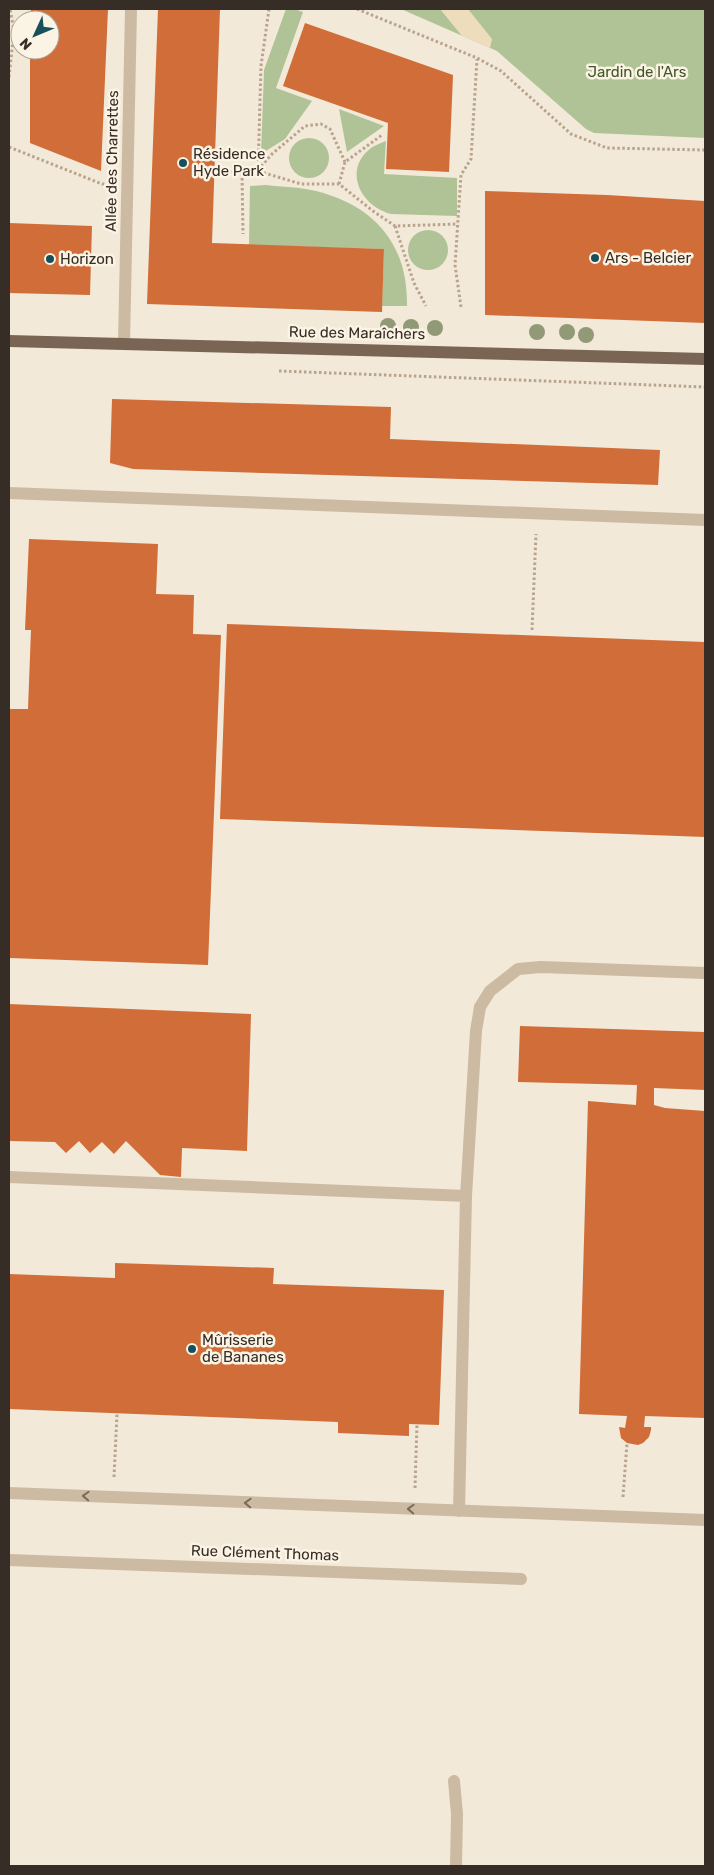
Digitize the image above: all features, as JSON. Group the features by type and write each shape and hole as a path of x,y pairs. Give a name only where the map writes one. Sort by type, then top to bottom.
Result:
{"main road":[{"name":"Rue des Maraîchers","path":"9,341 705,359"}],"street":[{"name":"Allée des Charrettes","path":"124,344 132,9"},
{"path":"9,493 705,520"},
{"path":"460,1511 466,1196 476,1031 480,1007 490,991 518,969 542,967 705,973"},
{"path":"9,1177 466,1196"},
{"path":"9,1493 705,1520"},
{"name":"Rue Clément Thomas","path":"9,1560 521,1578"},
{"path":"454,1781 457,1814 456,1866"}],"path":[{"path":"9,77 14,31 10,9"},
{"path":"258,170 261,66 269,9"},
{"path":"357,9 478,58 501,72 571,134 607,148 705,150"},
{"path":"461,307 456,265 461,175 471,159 478,58"},
{"path":"258,170 272,154 305,126 321,124 330,129 345,162"},
{"path":"339,184 345,162 382,135"},
{"path":"9,146 102,184 127,186"},
{"path":"224,171 242,173 258,170 300,184 339,184 373,212 395,226 458,224"},
{"path":"242,173 243,234"},
{"path":"395,226 414,283 426,306"},
{"path":"278,371 705,387"},
{"path":"532,630 537,514"},
{"path":"114,1497 117,1414"},
{"path":"415,1509 417,1424"},
{"path":"622,1517 626,1443"}],"green space":[{"path":"286,9 303,12 276,88 312,101 285,139 261,154 264,70"},
{"name":"Jardin de l'Ars","path":"401,9 705,9 705,138 594,133 586,129 497,51"},
{"path":"339,109 384,126 347,152"},
{"path":"313,138 320,141 326,147 329,158 328,166 320,175 313,178 305,178 298,175 290,166 289,154 292,147 301,139"},
{"path":"386,141 384,174 457,178 457,216 391,214 371,204 359,187 358,167 362,157 371,148"},
{"path":"266,185 316,191 337,198 371,218 384,231 394,246 402,264 406,284 407,306 382,306 384,249 249,245 250,186"},
{"path":"432,230 439,233 445,239 448,250 447,258 439,267 432,270 424,270 417,267 409,258 408,246 411,239 420,231"}],"shaded area":[{"path":"440,9 468,9 492,39 490,48 462,36"}],"building":[{"path":"108,9 101,171 30,143 30,60 60,60 60,10 31,10"},
{"name":"Résidence Hyde Park","path":"158,9 220,9 212,243 384,249 382,312 147,304"},
{"path":"305,23 453,75 449,172 386,169 388,123 283,86"},
{"name":"Ars - Belcier","path":"485,191 607,195 705,201 705,323 485,315"},
{"name":"Horizon","path":"9,223 92,226 90,295 9,293"},
{"path":"112,399 391,407 390,439 660,450 658,485 133,469 110,463"},
{"path":"29,539 158,544 156,594 194,595 193,634 221,635 208,965 9,958 9,709 28,709 31,630 25,630"},
{"path":"227,624 705,642 705,837 220,819"},
{"path":"9,1004 251,1014 247,1151 182,1148 181,1177 160,1175 126,1141 114,1154 102,1142 90,1153 79,1141 66,1153 55,1142 9,1141"},
{"path":"520,1026 705,1032 705,1090 654,1088 654,1105 665,1108 705,1111 705,1418 645,1416 644,1427 651,1427 651,1430 649,1437 638,1445 627,1443 621,1438 619,1427 625,1428 627,1416 579,1414 588,1101 636,1105 637,1085 518,1082"},
{"path":"115,1263 274,1268 273,1284 444,1290 439,1425 409,1424 409,1436 338,1433 338,1422 9,1409 9,1274 115,1278"}],"place":[{"name":"Résidence Hyde Park","path":"183,163"},
{"name":"Ars - Belcier","path":"595,258"},
{"name":"Horizon","path":"50,259"},
{"name":"Mûrisserie de Bananes","path":"192,1349"}]}
